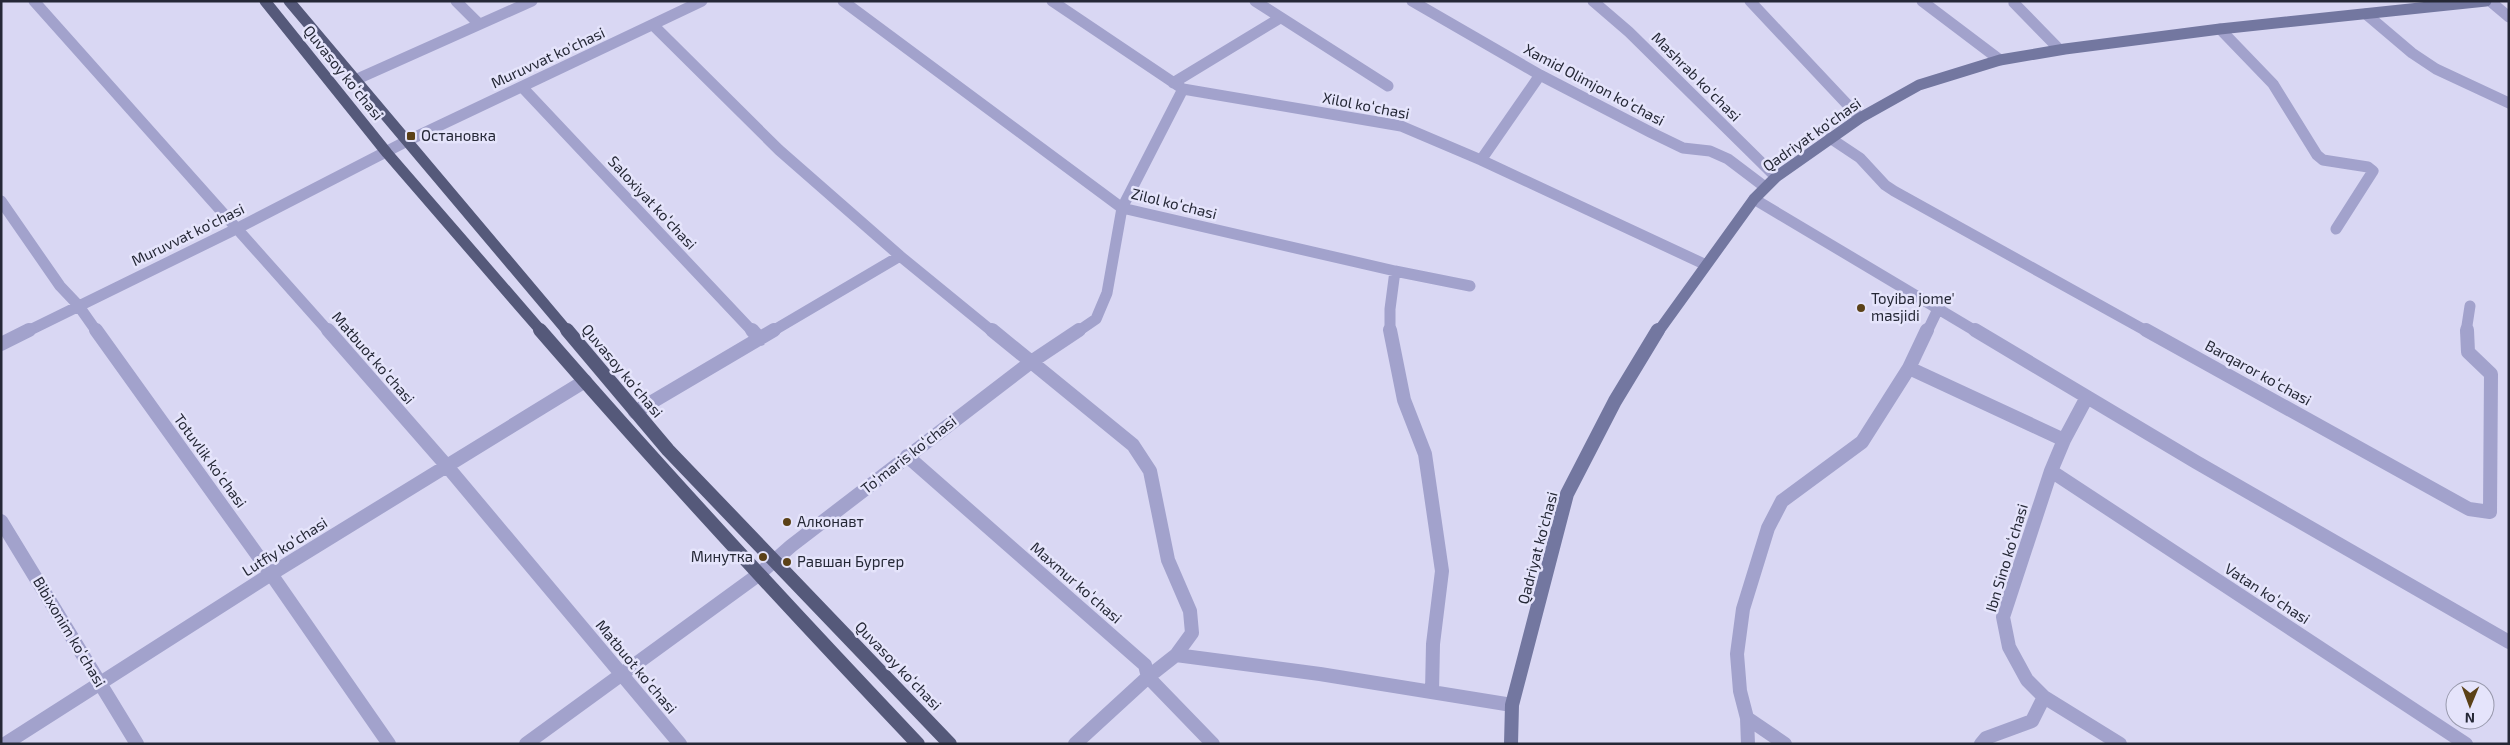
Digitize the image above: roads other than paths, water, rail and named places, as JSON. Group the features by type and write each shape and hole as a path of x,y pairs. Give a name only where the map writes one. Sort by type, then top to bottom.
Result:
{"main road":[{"name":"Quvasoy koʻchasi","path":"265,1 386,153 585,381 758,575 918,744"},
{"name":"Quvasoy koʻchasi","path":"289,1 639,417 950,744"}],"street":[{"name":"Matbuot koʻchasi","path":"34,1 238,228 446,466 680,744"},
{"path":"456,1 479,24"},
{"path":"355,80 532,1"},
{"name":"Muruvvat ko'chasi","path":"1,344 238,228 407,141 702,1"},
{"name":"Zilol koʻchasi","path":"843,1 1122,208 1395,272 1470,286"},
{"name":"Xilol koʻchasi","path":"1052,1 1178,86 1401,126 1481,160 1704,264"},
{"path":"1255,1 1388,86"},
{"name":"Xamid Olimjon koʻchasi","path":"1412,1 1540,75 1683,148 1710,151 1728,159 1765,186"},
{"name":"Mashrab koʻchasi","path":"1593,1 1629,32 1776,177"},
{"path":"1750,1 1860,118"},
{"path":"1922,1 2000,60"},
{"path":"2488,1 2509,17"},
{"name":"Qadriyat ko'chasi","path":"1511,744 1512,705 1567,494 1615,401 1662,323 1754,199 1776,177 1860,118 1919,85 2000,60 2059,50 2220,29 2488,1"},
{"path":"2015,3 2059,50"},
{"path":"2366,14 2412,53 2436,69 2509,103"},
{"path":"1178,86 1280,18"},
{"path":"653,25 779,150 900,256 1133,445 1150,472 1168,560 1190,611 1192,632 1176,655 1148,677 1075,744"},
{"path":"2220,29 2273,84 2317,155 2323,160 2368,167 2373,171 2336,229"},
{"path":"1481,160 1540,75"},
{"name":"Toʻmaris koʻchasi","path":"526,744 758,575 774,560 907,456 1031,362 1096,319 1107,293 1122,208 1178,86"},
{"name":"Saloxiyat koʻchasi","path":"522,87 760,339"},
{"name":"Barqaror koʻchasi","path":"1830,138 1860,158 1885,185 1894,191 2470,509 2490,512 2491,374 2488,368 2471,356 2467,349 2470,306"},
{"path":"1754,199 2087,398 2509,642"},
{"name":"Totuvlik koʻchasi","path":"1,201 60,286 78,305 271,574 389,744"},
{"path":"639,417 760,339 900,256"},
{"path":"1395,272 1390,335 1404,400 1425,454 1442,571 1432,644 1432,692"},
{"path":"1748,744 1747,718 1737,672 1738,645 1743,609 1755,565 1775,512 1782,501 1793,492 1862,442 1909,368 1938,309"},
{"path":"1909,368 2064,440"},
{"name":"Lutfiy koʻchasi","path":"4,744 271,574 585,381"},
{"name":"Ibn Sino koʻchasi","path":"2087,398 2064,440 2050,471 2003,617 2009,647 2027,680 2044,697 2120,744"},
{"name":"Maxmur koʻchasi","path":"907,456 1146,665 1148,677 1213,744"},
{"name":"Vatan koʻchasi","path":"2050,471 2466,744"},
{"name":"Bibixonim koʻchasi","path":"1,521 137,744"},
{"path":"1176,655 1320,674 1512,705"},
{"path":"1981,744 1986,738 2032,722 2044,697"},
{"path":"1747,718 1785,744"}],"place":[{"name":"Остановка","path":"411,136"},
{"name":"Toyiba jome' masjidi","path":"1861,308"},
{"name":"Алконавт","path":"787,522"},
{"name":"Минутка","path":"763,557"},
{"name":"Равшан Бургер","path":"787,562"}]}
